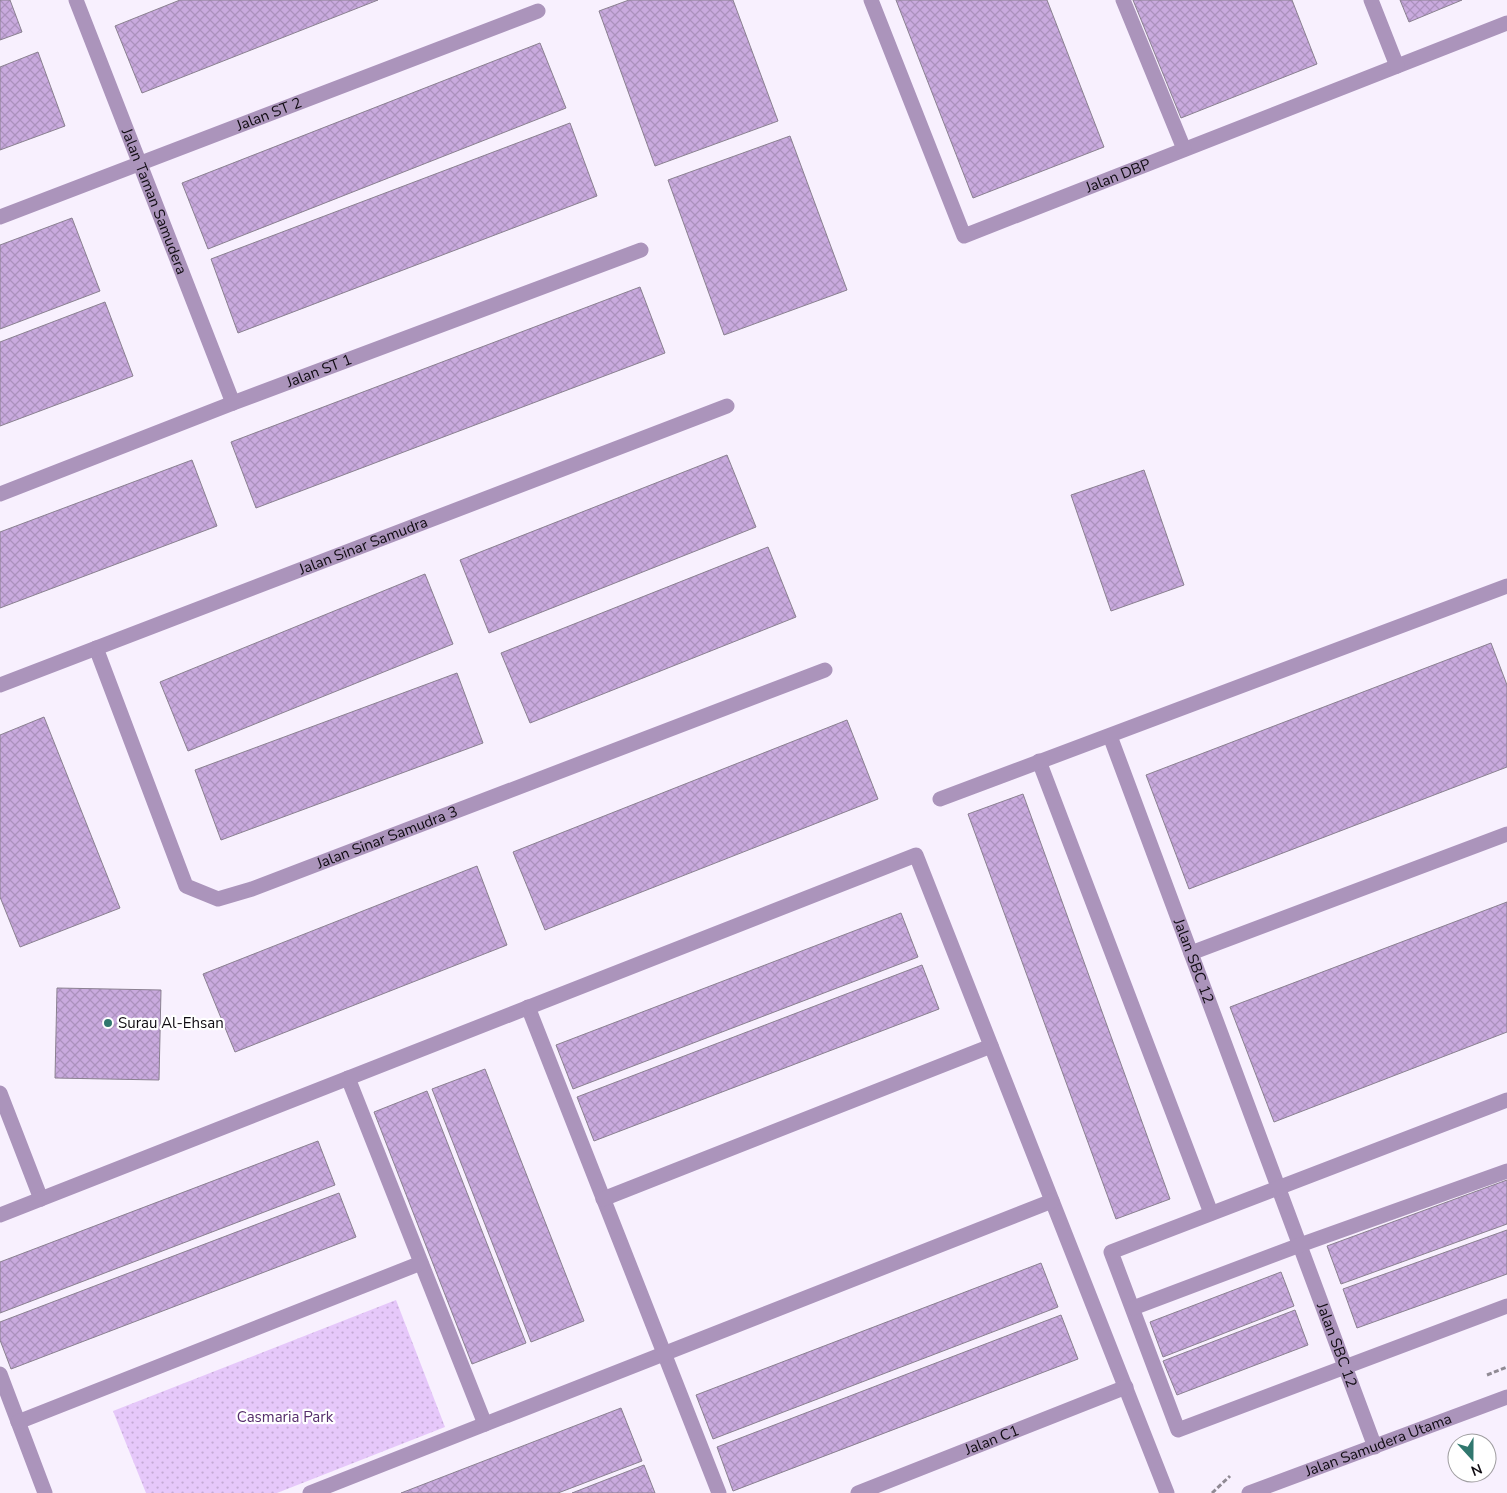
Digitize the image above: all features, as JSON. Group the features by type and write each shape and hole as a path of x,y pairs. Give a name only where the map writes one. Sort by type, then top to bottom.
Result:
{"street":[{"name":"Jalan Taman Samudera","path":"76,0 234,403"},
{"name":"Jalan DBP","path":"871,0 964,236 1507,23"},
{"path":"1123,0 1184,149"},
{"path":"1371,0 1397,66"},
{"name":"Jalan ST 2","path":"0,217 538,11"},
{"name":"Jalan ST 1","path":"0,494 234,403 641,250"},
{"name":"Jalan Sinar Samudra","path":"0,685 727,406"},
{"path":"940,799 1507,586"},
{"name":"Jalan Sinar Samudra 3","path":"96,648 186,886 218,899 252,889 824,670"},
{"name":"Jalan SBC 12","path":"1110,736 1375,1447"},
{"path":"1039,761 1211,1213"},
{"path":"1191,953 1507,834"},
{"path":"0,1215 916,855 1168,1493"},
{"path":"528,1007 719,1493"},
{"path":"603,1199 991,1046"},
{"path":"348,1078 485,1424"},
{"path":"0,1092 41,1199"},
{"path":"1507,1100 1111,1252 1178,1430 1507,1306"},
{"path":"1133,1308 1300,1245 1507,1171"},
{"path":"310,1493 1052,1200"},
{"path":"18,1422 421,1263"},
{"path":"0,1374 45,1493"},
{"name":"Jalan C1","path":"858,1493 1126,1387"},
{"name":"Jalan Samudera Utama","path":"1249,1493 1507,1397"}],"green space":[{"name":"Casmaria Park","path":"396,1300 445,1427 277,1493 146,1493 113,1411"}],"building":[{"path":"0,0 10,0 22,32 0,40"},
{"path":"180,0 378,0 142,93 115,26"},
{"path":"629,0 733,0 778,121 655,166 599,11"},
{"path":"896,0 1047,0 1104,147 973,198"},
{"path":"1133,0 1292,0 1317,64 1181,118"},
{"path":"1400,0 1462,0 1409,22"},
{"path":"540,43 566,108 208,249 182,183"},
{"path":"38,52 65,126 0,150 0,67"},
{"path":"570,123 597,196 238,333 211,259"},
{"path":"790,136 847,290 724,335 668,180"},
{"path":"72,218 100,291 0,329 0,245"},
{"path":"640,287 665,353 256,508 231,442"},
{"path":"105,302 133,376 0,426 0,342"},
{"path":"727,455 756,527 489,633 460,560"},
{"path":"192,460 217,526 0,608 0,532"},
{"path":"1144,470 1184,585 1111,611 1071,495"},
{"path":"768,547 796,617 530,723 501,653"},
{"path":"425,574 453,644 188,751 160,682"},
{"path":"1491,643 1507,685 1507,767 1189,889 1146,775"},
{"path":"457,673 483,743 221,840 195,770"},
{"path":"44,717 120,908 20,947 0,897 0,735"},
{"path":"847,720 878,799 545,930 513,852"},
{"path":"1023,794 1170,1199 1116,1219 968,814"},
{"path":"477,866 507,945 235,1052 203,974"},
{"path":"1507,902 1507,1032 1274,1122 1230,1007"},
{"path":"901,913 918,957 573,1089 556,1045"},
{"path":"922,965 939,1009 594,1141 577,1097"},
{"path":"57,988 161,990 159,1080 55,1078"},
{"path":"485,1069 584,1321 531,1342 432,1089"},
{"path":"427,1091 526,1343 472,1364 374,1112"},
{"path":"318,1141 335,1185 0,1313 0,1262"},
{"path":"1507,1180 1507,1224 1341,1284 1327,1246"},
{"path":"339,1193 356,1237 11,1369 0,1340 0,1322"},
{"path":"1507,1230 1507,1274 1357,1328 1343,1289"},
{"path":"1041,1263 1058,1307 713,1439 696,1395"},
{"path":"1281,1272 1294,1306 1163,1357 1150,1322"},
{"path":"1295,1310 1308,1345 1177,1395 1163,1361"},
{"path":"1061,1315 1078,1359 733,1491 717,1447"},
{"path":"621,1408 642,1461 558,1493 401,1493"},
{"path":"644,1465 655,1493 572,1493"}],"place":[{"name":"Surau Al-Ehsan","path":"108,1023"}]}
